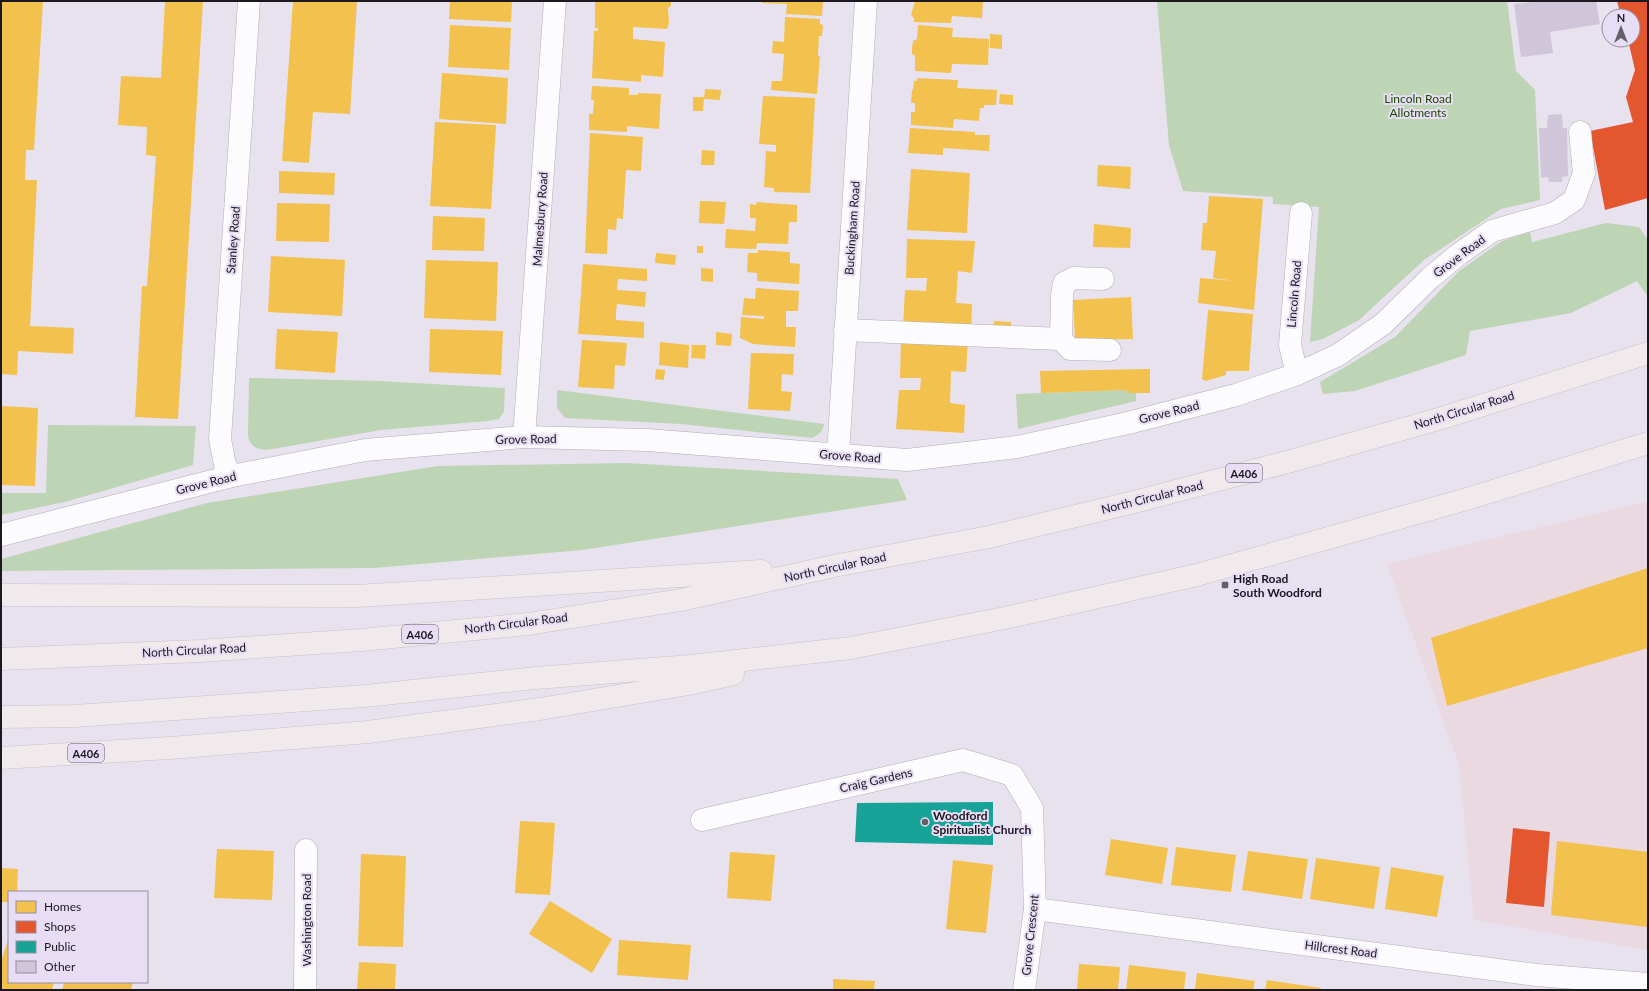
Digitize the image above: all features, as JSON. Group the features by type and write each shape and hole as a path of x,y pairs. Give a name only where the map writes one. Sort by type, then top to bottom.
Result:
{"highway":[{"name":"North Circular Road","path":"1,659 191,651 307,644 528,624 681,600 834,566 989,537 1138,501 1292,461 1426,422 1648,354"},
{"name":"A406","path":"1,758 170,748 368,732 540,709 694,683 851,648 1005,618 1197,575 1467,499 1648,444"},
{"name":"A406","path":"1,595 357,596 834,566"},
{"name":"A406","path":"1,717 75,716 365,696 536,678 692,666 851,648"}],"street":[{"name":"Stanley Road","path":"232,476 225,465 220,439 249,1"},
{"name":"Malmesbury Road","path":"524,437 555,1"},
{"name":"Buckingham Road","path":"838,455 866,1"},
{"name":"Grove Road","path":"1,535 232,476 365,450 524,437 647,440 907,460 1016,447 1128,423 1236,395 1297,374 1338,355 1383,324 1430,278 1459,254 1492,230 1554,213 1574,200 1584,173 1580,132"},
{"name":"Lincoln Road","path":"1297,374 1290,344 1301,213"},
{"path":"1103,279 1074,278 1064,283 1062,295 1061,339 1070,349 1110,350"},
{"path":"845,330 1061,339"},
{"name":"Craig Gardens","path":"702,820 963,760 1012,775 1032,808"},
{"name":"Grove Crescent","path":"1024,990 1035,909 1032,808"},
{"name":"Washington Road","path":"305,990 306,850"},
{"name":"Hillcrest Road","path":"1035,909 1537,975 1648,984"}],"shaded area":[{"path":"1648,501 1648,950 1474,920 1459,765 1387,564"}],"green space":[{"name":"Lincoln Road Allotments","path":"1157,1 1507,1 1516,71 1535,90 1540,200 1501,209 1424,260 1359,320 1323,339 1310,342 1319,207 1273,204 1273,197 1183,191 1169,145"},
{"path":"1606,223 1639,227 1648,240 1648,293 1646,294 1637,281 1571,313 1470,331 1466,355 1355,391 1323,394 1320,382 1395,337 1459,271 1502,241 1530,232 1532,242"},
{"path":"249,378 379,381 505,388 504,411 499,419 488,421 381,430 263,450 252,445 248,435"},
{"path":"557,390 824,424 823,429 812,438 681,424 565,418 557,408"},
{"path":"1128,390 1128,393 1136,393 1136,401 1018,429 1016,394"},
{"path":"48,425 196,426 193,465 65,502 1,515 1,493 46,493"},
{"path":"627,463 898,479 907,500 582,550 374,568 1,571 1,559 207,503 438,466"}],"building: Homes":[{"path":"1,1 43,1 34,150 26,150 25,180 37,180 30,326 74,328 73,354 18,351 17,375 1,374"},
{"path":"165,1 203,1 178,419 135,417 142,286 147,286 156,156 146,155 147,127 118,125 121,76 161,78"},
{"path":"293,1 357,1 350,114 313,112 309,163 282,161"},
{"path":"450,1 512,1 511,22 449,19"},
{"path":"595,1 671,1 671,6 668,8 669,23 667,29 633,27 633,39 665,42 663,77 641,75 641,82 592,78 594,31 598,31 598,28 595,28"},
{"path":"762,1 823,1 822,16 786,14 787,4 762,3"},
{"path":"915,1 983,1 982,18 952,16 951,23 914,22 914,18 911,15"},
{"path":"785,17 820,19 820,24 823,25 822,36 819,36 818,56 820,56 817,94 771,90 772,81 782,81 784,54 772,53 773,41 784,42"},
{"path":"450,25 511,28 509,70 448,67"},
{"path":"918,25 953,28 952,37 989,39 988,65 952,64 951,73 915,71 915,56 912,54 912,48 913,41 917,39"},
{"path":"990,34 1002,35 1002,49 990,48"},
{"path":"442,73 508,78 506,124 439,119"},
{"path":"917,78 958,80 957,88 997,90 996,105 984,105 984,108 980,108 979,121 954,119 953,128 911,125 911,112 915,112 915,103 911,103 912,90 914,81 917,81"},
{"path":"592,86 629,88 629,95 638,95 638,93 661,94 659,129 627,126 627,132 589,130 589,114 593,114 594,100 591,100"},
{"path":"705,89 721,90 720,100 704,99"},
{"path":"1000,94 1013,95 1013,105 999,104"},
{"path":"763,96 815,98 810,193 774,192 774,188 764,187 766,151 776,152 776,145 759,144"},
{"path":"693,97 704,97 703,111 693,111"},
{"path":"435,122 496,125 491,209 430,206"},
{"path":"910,128 975,132 975,135 990,135 989,151 943,148 943,155 908,153"},
{"path":"590,133 643,137 641,171 626,170 623,219 617,218 616,230 608,229 607,254 585,253"},
{"path":"702,150 715,151 714,165 701,165"},
{"path":"1098,165 1131,167 1130,189 1097,186"},
{"path":"911,169 970,173 967,233 907,230"},
{"path":"279,171 335,173 334,195 279,193"},
{"path":"1209,196 1263,199 1254,310 1198,303 1200,278 1236,281 1213,278 1216,251 1201,250 1203,223 1207,223"},
{"path":"700,201 726,202 724,224 699,223"},
{"path":"757,202 797,205 797,222 789,222 788,244 757,243 756,249 725,248 726,229 755,231 756,218 750,218 750,204 756,205"},
{"path":"277,203 330,204 329,242 276,241"},
{"path":"433,216 485,218 484,251 432,250"},
{"path":"1094,224 1131,228 1130,248 1093,247"},
{"path":"907,239 975,241 972,273 958,271 956,303 972,304 971,332 903,327 905,290 926,291 927,278 906,278"},
{"path":"697,246 703,246 703,253 697,253"},
{"path":"758,250 790,252 790,263 800,264 799,284 757,281 757,273 747,272 748,253 758,253"},
{"path":"656,253 676,255 675,265 655,263"},
{"path":"271,256 345,260 342,316 268,312"},
{"path":"426,260 498,262 496,321 424,318"},
{"path":"583,264 647,269 647,281 618,279 617,290 646,292 645,307 617,304 616,312 616,320 644,322 644,338 578,334"},
{"path":"701,268 713,269 713,282 701,281"},
{"path":"756,288 799,291 798,311 786,311 786,327 796,327 795,347 753,344 740,338 741,317 764,319 764,316 742,315 744,298 755,299"},
{"path":"1131,297 1133,339 1075,340 1073,300"},
{"path":"1208,310 1253,314 1249,371 1226,371 1226,375 1206,381 1202,379"},
{"path":"994,321 1011,322 1011,330 993,329"},
{"path":"277,329 338,332 335,373 275,369"},
{"path":"430,329 503,331 501,375 429,372"},
{"path":"716,332 732,334 731,346 716,345"},
{"path":"901,338 968,341 966,372 951,371 950,403 965,405 964,433 896,429 899,390 920,390 921,378 900,378"},
{"path":"582,340 627,343 625,366 615,365 614,389 578,387"},
{"path":"660,342 689,345 688,368 659,365"},
{"path":"692,345 706,345 705,359 691,358"},
{"path":"751,353 794,354 793,375 782,374 781,391 792,392 790,411 748,409"},
{"path":"656,369 665,370 664,380 655,379"},
{"path":"1150,369 1150,393 1128,393 1128,390 1041,393 1040,371"},
{"path":"1,406 38,408 35,486 1,485"},
{"path":"1648,568 1648,648 1447,706 1431,638"},
{"path":"520,821 555,823 550,895 515,893"},
{"path":"1111,839 1168,848 1162,884 1105,875"},
{"path":"1557,841 1648,852 1648,927 1551,915"},
{"path":"1176,847 1236,855 1231,892 1171,885"},
{"path":"217,849 274,851 272,900 214,898"},
{"path":"1248,851 1308,859 1302,899 1242,890"},
{"path":"730,852 775,855 771,901 727,898"},
{"path":"361,854 406,856 403,947 358,946"},
{"path":"1316,858 1380,867 1374,909 1310,899"},
{"path":"953,860 993,865 986,933 946,929"},
{"path":"1391,867 1444,876 1437,917 1385,909"},
{"path":"1,868 18,869 17,891 8,891 8,902 1,902"},
{"path":"550,901 612,939 592,973 529,934"},
{"path":"8,940 8,983 54,983 52,990 1,990 1,961"},
{"path":"619,940 691,945 688,980 617,975"},
{"path":"359,962 396,964 395,990 357,990"},
{"path":"1079,964 1120,967 1118,990 1077,990"},
{"path":"1129,965 1186,972 1184,990 1126,990"},
{"path":"1197,973 1255,981 1253,990 1195,990"},
{"path":"833,979 875,981 874,990 833,990"},
{"path":"1267,980 1321,988 1320,990 1265,990"},
{"path":"64,983 133,983 131,990 62,990"}],"building: Shops":[{"path":"1617,1 1648,1 1648,198 1605,210 1590,131 1633,122 1626,97 1635,70 1630,48 1641,48 1641,8 1619,8"},
{"path":"1513,828 1550,832 1544,907 1506,903"}],"building: Public":[{"name":"Woodford Spiritualist Church","path":"993,802 993,845 855,842 857,803"}],"building: Other":[{"path":"1541,1 1596,1 1600,24 1550,32 1553,53 1521,57 1514,4"},
{"path":"1562,114 1563,128 1567,128 1568,176 1562,177 1562,182 1549,182 1548,177 1541,178 1539,128 1547,128 1548,115"}],"place":[{"name":"High Road South Woodford","path":"1225,585"},
{"name":"Woodford Spiritualist Church","path":"925,822"}]}
